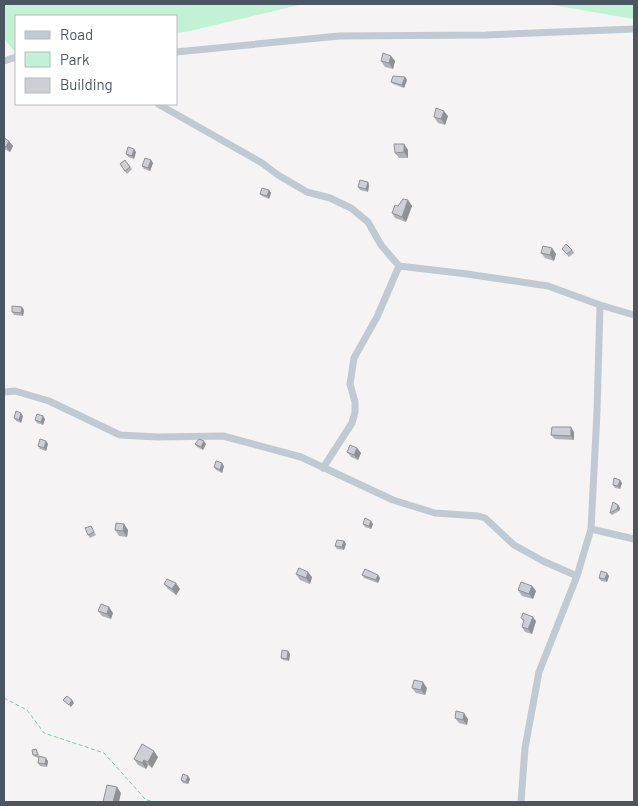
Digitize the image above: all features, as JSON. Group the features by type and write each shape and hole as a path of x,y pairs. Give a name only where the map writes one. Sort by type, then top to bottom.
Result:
{"street":[{"path":"178,52 339,36 486,35 634,29"},
{"path":"160,105 262,163 307,192 330,198 351,208 368,222 381,245 399,266 548,286 634,315"},
{"path":"323,468 352,423 355,402 350,384 354,358 377,316 399,266"},
{"path":"521,802 525,748 539,672 577,576 591,529 598,412 600,304"},
{"path":"4,392 15,391 49,400 120,435 158,437 223,436 301,457 392,500 435,513 485,518 514,545 543,561 577,576"},
{"path":"591,529 634,539"}],"path":[{"path":"4,698 27,710 44,733 104,753 146,801 154,802"}],"green space":[{"path":"4,4 303,4 178,33 178,15 15,15 15,52 4,39"},
{"path":"547,4 634,4 634,19"}],"building":[{"path":"383,53 391,56 389,63 381,61"},
{"path":"393,76 405,77 402,85 391,82"},
{"path":"436,108 444,111 441,119 434,117"},
{"path":"4,138 9,141 6,147 4,146"},
{"path":"394,144 404,144 404,152 395,153"},
{"path":"128,147 134,149 132,156 126,154"},
{"path":"145,158 151,160 148,168 142,166"},
{"path":"125,160 130,167 125,171 120,164"},
{"path":"360,180 368,182 366,189 358,187"},
{"path":"262,188 269,190 267,196 260,194"},
{"path":"403,199 408,200 402,217 392,213 395,205 398,206"},
{"path":"566,244 572,250 567,254 562,249"},
{"path":"543,246 552,248 550,255 541,253"},
{"path":"12,306 22,307 21,313 12,312"},
{"path":"16,411 21,413 19,420 14,418"},
{"path":"37,414 43,416 41,422 35,420"},
{"path":"552,427 571,427 571,436 551,435"},
{"path":"40,439 46,441 44,448 38,446"},
{"path":"199,439 204,441 201,447 195,444"},
{"path":"350,445 357,448 354,455 347,452"},
{"path":"216,461 222,463 220,470 214,467"},
{"path":"614,478 620,480 618,486 613,485"},
{"path":"613,502 618,505 617,509 610,513"},
{"path":"365,518 371,521 369,526 363,524"},
{"path":"116,523 124,524 123,531 115,530"},
{"path":"91,526 94,532 88,535 85,528"},
{"path":"337,540 344,541 342,547 335,546"},
{"path":"299,568 308,572 306,578 296,574"},
{"path":"365,569 378,575 376,580 362,575"},
{"path":"601,571 607,573 605,579 599,578"},
{"path":"167,579 176,583 172,589 164,584"},
{"path":"521,582 532,586 529,594 518,590"},
{"path":"101,604 109,607 107,614 98,611"},
{"path":"523,613 533,617 528,629 522,627 524,620 521,618"},
{"path":"282,650 288,651 287,659 281,658"},
{"path":"414,680 423,682 421,690 412,688"},
{"path":"67,696 72,700 69,705 63,700"},
{"path":"456,711 464,713 463,720 455,718"},
{"path":"142,744 154,751 148,762 144,760 142,763 134,759"},
{"path":"36,749 38,755 33,755 32,750"},
{"path":"39,756 46,758 45,764 38,763"},
{"path":"183,774 188,776 186,782 181,780"},
{"path":"107,785 117,787 113,802 103,802"}]}
